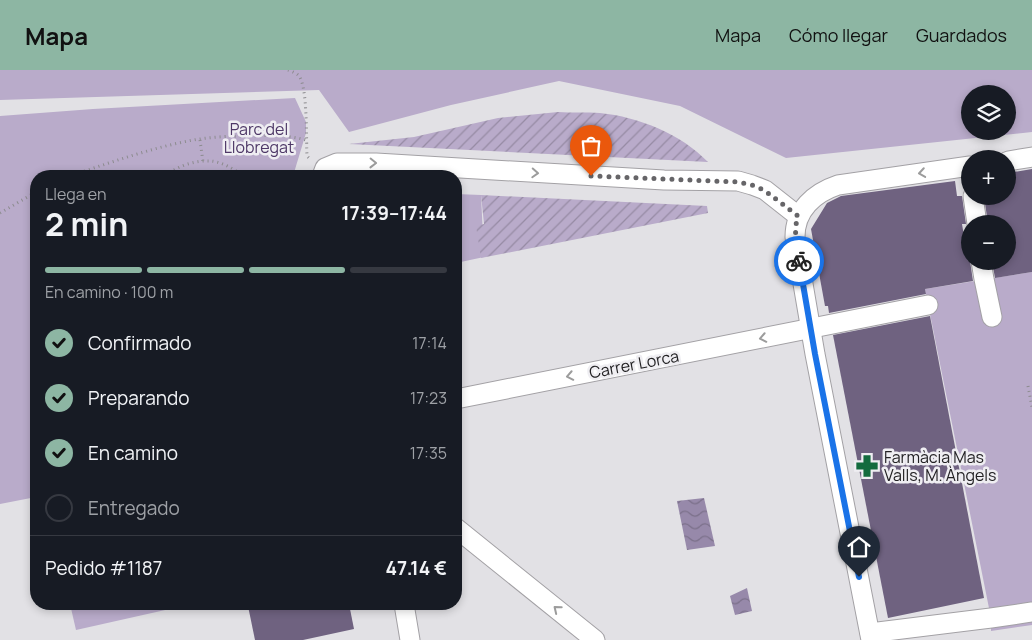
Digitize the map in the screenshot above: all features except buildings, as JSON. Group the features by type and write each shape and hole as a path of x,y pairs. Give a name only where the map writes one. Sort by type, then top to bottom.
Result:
{"street":[{"path":"1016,159 1032,157"},
{"path":"327,170 337,163 376,163 586,176 738,182 764,190 798,216"},
{"path":"961,169 838,185 825,190 809,202 798,216 795,236 871,637 1032,612"},
{"path":"983,270 992,316"},
{"name":"Carrer Lorca","path":"462,398 928,305"},
{"path":"462,533 595,640"},
{"path":"405,610 410,640"}],"path":[{"path":"86,170 143,152 200,140 263,135 294,137 306,140 303,82 298,74 288,70"},
{"path":"200,140 203,162"},
{"path":"174,170 189,164 210,161 235,170"},
{"path":"0,212 30,195"},
{"path":"1028,386 1032,407"}],"green space":[{"path":"0,70 1032,70 1032,132 1016,134 1016,85 961,85 961,140 786,158 680,106 559,81 451,105 349,132 319,90 0,100"},
{"name":"Parc del Llobregat","path":"295,98 306,122 306,133 295,170 30,170 30,498 0,504 0,116"},
{"path":"558,112 600,113 630,118 672,135 708,162 349,144 414,137 498,118"},
{"path":"462,194 481,195 484,257 462,262"},
{"path":"481,195 707,206 708,213 481,258 476,226 484,224"},
{"path":"1032,272 1032,625 991,631 991,618 925,289"},
{"path":"71,610 165,610 76,630"}],"water":[{"path":"704,498 715,546 687,550 677,501"},
{"path":"747,588 752,611 735,615 730,596"}],"way so far":[{"path":"591,176 664,180 722,180 752,185 764,190 798,216 795,236 799,261"}],"place":[{"name":"Farmàcia Mas Valls, M. Àngels","path":"867,466"}],"route":[{"path":"799,261 815,354 859,577"}]}
